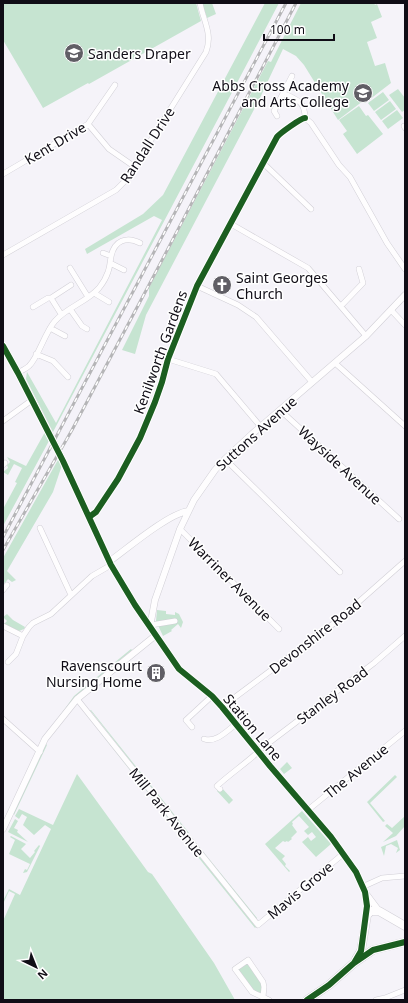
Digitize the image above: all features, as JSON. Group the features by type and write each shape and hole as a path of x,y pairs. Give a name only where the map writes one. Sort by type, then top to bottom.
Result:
{"main road":[{"path":"367,915 371,911 379,911 405,926"},
{"name":"Station Lane","path":"354,963 361,951 367,915"},
{"path":"307,1000 329,985 354,963 372,950 405,942"},
{"path":"363,943 367,949 372,950"}],"street":[{"name":"Randall Drive","path":"3,255 116,190 126,180 206,52 208,45 208,31 200,3"},
{"path":"277,116 274,112 292,76"},
{"name":"Kent Drive","path":"3,174 88,124 115,85"},
{"path":"283,93 301,103 305,109 305,118 311,123 339,165 350,177 387,243 405,269"},
{"name":"Kenilworth Gardens","path":"89,517 96,512 118,479 140,438 158,395 168,359 197,286 263,163 279,134 291,127 300,119 305,118"},
{"path":"88,124 109,149 135,167"},
{"path":"263,163 311,209"},
{"path":"231,224 308,268 366,336"},
{"path":"18,372 30,365 56,319 94,293 104,280 116,245 121,241 131,239 140,243"},
{"path":"103,253 111,256"},
{"path":"110,263 124,270"},
{"path":"70,268 88,297"},
{"path":"341,306 363,284 359,269"},
{"path":"33,307 48,298 51,298 71,285"},
{"path":"197,286 238,305 256,317 312,382"},
{"path":"94,293 109,302"},
{"name":"Suttons Avenue","path":"151,626 155,600 180,529 188,511 204,485 225,459 366,336 405,295"},
{"path":"51,298 62,314"},
{"path":"70,309 82,326 87,329"},
{"path":"391,310 405,325"},
{"path":"50,328 65,336"},
{"name":"Station Lane","path":"3,346 46,426 111,563 128,594 180,669 212,696 222,707 258,752 330,836 356,872 364,889 379,911"},
{"path":"36,354 53,361 68,377"},
{"path":"168,359 216,374 261,427"},
{"path":"335,363 405,426"},
{"path":"3,421 32,400"},
{"name":"Wayside Avenue","path":"280,410 399,519"},
{"path":"225,459 340,572"},
{"path":"8,662 16,654 23,636 33,623 51,614 92,576 170,518 181,512 188,511"},
{"path":"40,528 71,595"},
{"name":"Warriner Avenue","path":"180,529 279,629"},
{"name":"Devonshire Road","path":"222,707 337,621 405,561"},
{"path":"3,590 6,585"},
{"path":"151,626 175,620"},
{"path":"3,626 23,636"},
{"path":"3,829 45,739 77,699 156,635"},
{"name":"Stanley Road","path":"220,789 217,786 258,752 374,663 405,636"},
{"path":"192,727 186,720 212,696"},
{"name":"Mill Park Avenue","path":"77,699 258,925"},
{"path":"3,720 40,752"},
{"path":"204,739 215,739 236,724"},
{"name":"The Avenue","path":"308,810 405,731"},
{"name":"Mavis Grove","path":"258,925 343,854"},
{"path":"364,889 382,878 405,876"},
{"name":"Station Lane","path":"364,889 367,915"},
{"path":"248,960 263,982 267,999 252,992 235,969 248,960"},
{"path":"376,1000 405,990"}],"green space":[{"name":"Sanders Draper","path":"3,3 196,3 201,21 43,108 3,40"},
{"path":"202,3 212,3 216,14 207,18"},
{"path":"265,3 279,3 53,432 26,379 27,372 56,423 162,220 154,216 87,254 85,249 143,214 163,195"},
{"path":"301,3 377,4 382,17 371,22 377,38 367,42 375,66 385,63 391,83 365,103 363,101 338,120 304,65 296,56 283,49 259,100 146,315 135,354 122,350 149,296 149,288 268,61 271,62"},
{"path":"398,89 405,98 405,110 402,112 389,95"},
{"path":"383,92 389,100 374,111 368,103"},
{"path":"390,101 396,109 381,120 375,112"},
{"path":"359,106 383,134 357,154 343,134 347,131 339,120"},
{"path":"397,110 403,118 388,129 382,121"},
{"path":"46,431 50,439 3,526 3,509 17,483 15,482 22,468 14,464 8,475 3,472 8,468 7,465 10,462 7,457 26,466"},
{"path":"59,458 62,465 53,492 7,571 16,580 12,582 8,579 5,583 3,582 3,558"},
{"path":"157,610 166,611 166,614 175,615 175,612 179,614 183,622 181,628 178,624 171,630 172,631 163,636 156,621"},
{"path":"7,614 13,620 25,627 24,629 19,631 4,624 7,621 3,617"},
{"path":"131,649 132,650 74,698 42,741 74,696"},
{"path":"79,706 184,837 183,837"},
{"path":"90,710 189,833 188,834"},
{"path":"46,744 47,745 14,815 14,811"},
{"path":"287,762 292,768 284,774 280,769"},
{"path":"77,774 148,872 152,874 214,963 235,1000 3,1000 3,921 15,894 9,891 3,904 3,901 9,889 20,895 51,829 45,825 34,835 23,825 27,817 22,814 19,819 15,816 19,809 53,825"},
{"path":"395,775 397,777 370,803 385,821 383,822 367,802"},
{"path":"221,787 233,800 229,804 217,791"},
{"path":"302,811 331,844 316,857 302,842 308,837 311,841 316,837 312,832 308,835 304,831 309,827 299,816 292,822 292,825 297,832 291,838 292,839 288,842 283,841 275,848 285,856 282,859 286,864 285,866 290,871 289,872 265,844"},
{"path":"405,816 405,826 396,836 383,842 393,833 385,826 387,824 392,828"},
{"path":"15,819 18,821 14,828 18,830 17,832 28,842 8,832"},
{"path":"11,836 26,844 21,849 30,858 39,845 40,846 27,872 23,873 25,869 27,870 30,864 9,854 15,840 10,837"},
{"path":"193,839 257,918 256,919"},
{"path":"397,840 400,850 396,853 398,848 391,844 386,846 384,856 381,847"},
{"path":"187,841 256,927 255,928 186,842"},
{"path":"248,962 262,985 261,993 254,991 238,969"}],"railway":[{"path":"3,537 286,3"},
{"path":"3,550 72,430 296,3"}],"cycle path":[{"path":"89,517 96,512 118,479 140,438 155,402 168,359 197,286 277,137 290,126 305,118"},
{"path":"3,346 63,461 111,565 135,605 179,669 212,696 222,707 331,837 356,872 365,892 367,906 361,951 354,963"},
{"path":"307,1000 329,985 354,963 373,950 405,942"}],"place":[{"name":"Sanders Draper","path":"74,53"},
{"name":"Abbs Cross Academy and Arts College","path":"363,93"},
{"name":"Saint Georges Church","path":"222,285"},
{"name":"Ravenscourt Nursing Home","path":"156,673"}]}
